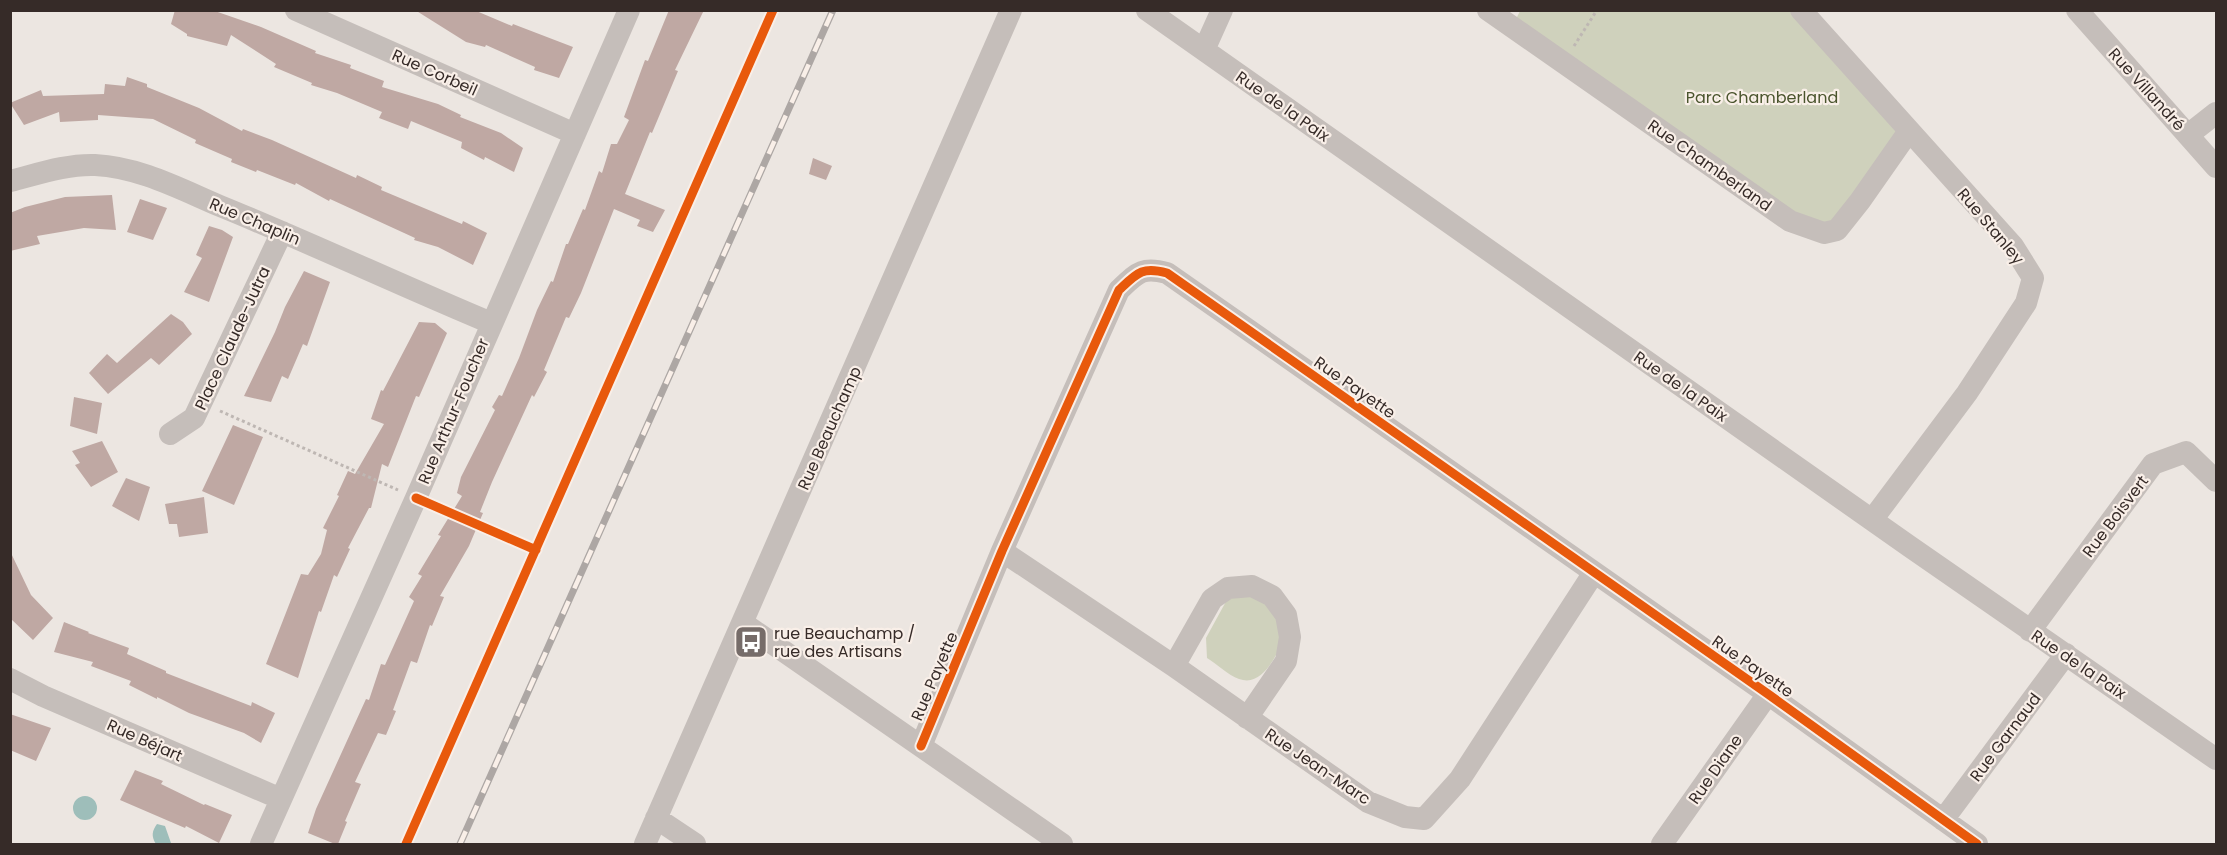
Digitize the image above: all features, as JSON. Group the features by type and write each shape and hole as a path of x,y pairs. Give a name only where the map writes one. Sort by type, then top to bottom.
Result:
{"street":[{"name":"Rue Corbeil","path":"296,10 574,134"},
{"name":"Rue Arthur-Foucher","path":"261,844 416,498 629,10"},
{"name":"Rue Beauchamp","path":"645,844 1011,10"},
{"name":"Rue de la Paix","path":"1147,10 2030,631 2217,759"},
{"path":"1203,50 1222,10"},
{"name":"Rue Chamberland","path":"1488,10 1790,221 1824,233 1837,230 1909,131"},
{"name":"Rue Stanley","path":"1801,10 2013,246 2033,278 2026,303 1967,393 1872,520"},
{"name":"Rue Villandré","path":"2077,10 2217,167"},
{"path":"2188,135 2217,113"},
{"name":"Rue Chaplin","path":"10,181 85,165 135,171 282,231 491,323"},
{"name":"Place Claude-Jutra","path":"170,434 194,418 282,231"},
{"name":"Rue Payette","path":"921,746 1002,551 1119,290 1135,275 1151,268 1167,273 1593,574 1768,694 1977,844"},
{"name":"Rue Boisvert","path":"2030,631 2153,464 2186,452 2217,481"},
{"name":"Rue Jean-Marc","path":"1002,551 1174,666 1368,802 1405,817 1424,819 1460,779 1593,574"},
{"path":"1174,666 1212,599 1228,588 1252,586 1272,596 1286,615 1290,637 1286,661 1247,718"},
{"path":"743,623 1062,844"},
{"name":"Rue Garnaud","path":"1943,820 2066,654"},
{"name":"Rue Béjart","path":"10,679 43,696 280,799"},
{"name":"Rue Diane","path":"1662,844 1768,694"},
{"path":"657,818 695,844"}],"path":[{"path":"1563,63 1597,10"},
{"path":"201,403 416,498"}],"green space":[{"name":"Parc Chamberland","path":"1520,11 1800,11 1909,132 1822,232 1512,27"},
{"path":"1247,592 1272,603 1287,634 1269,666 1256,678 1248,680 1235,677 1207,658 1206,638 1229,596"}],"water":[{"path":"85,796 94,799 97,808 94,817 85,820 76,817 73,808 76,799"},
{"path":"157,824 165,826 171,843 156,844 153,834"}],"building":[{"path":"175,10 212,10 261,27 316,51 315,53 351,65 350,68 384,81 382,87 438,104 461,115 460,117 501,133 523,148 514,172 461,148 462,142 411,121 408,129 379,118 382,112 311,85 312,83 274,67 276,64 231,35 227,46 187,36 171,24"},
{"path":"415,10 474,10 573,47 559,78 534,70 535,67 486,45 485,47 466,42"},
{"path":"669,10 704,10 675,70 678,71 625,194 665,210 653,232 637,226 640,220 614,209 581,293 569,318 566,317 544,370 547,372 534,397 532,395 492,482 480,512 483,513 469,546 440,596 444,597 432,626 430,625 417,663 411,661 386,735 378,733 355,782 361,784 338,844 308,833 316,809 366,699 369,700 381,664 385,665 414,601 409,597 422,576 418,574 462,496 457,493 461,477 495,410 492,407 499,395 502,396 537,310 551,281 553,282 566,244 583,209 585,210 599,171 602,173 611,144 617,144 629,120 624,117 645,60 648,61"},
{"path":"127,77 199,108 242,131 243,129 272,140 356,178 357,175 382,187 381,190 462,224 463,221 487,233 473,265 438,247 414,240 415,238 330,199 329,201 296,183 295,185 231,162 232,159 195,143 196,140 153,119 98,115 98,120 60,122 59,112 24,125 10,103 41,90 43,96 104,94 105,84 125,86"},
{"path":"813,158 832,166 826,180 809,174"},
{"path":"112,195 116,230 84,228 37,236 40,244 10,251 10,213 65,197"},
{"path":"140,199 167,208 153,240 127,232"},
{"path":"209,226 233,237 209,302 184,292 202,258 196,255"},
{"path":"304,271 330,282 307,346 303,344 288,379 282,376 271,402 244,396 285,307"},
{"path":"171,314 183,322 192,334 159,365 151,358 108,394 89,373 107,354 117,363"},
{"path":"419,322 435,323 447,333 419,397 416,396 388,467 382,464 371,508 348,548 350,549 337,577 334,575 321,612 319,611 298,678 266,664 301,574 308,575 321,554 327,530 323,528 348,471 355,474 384,424 371,419 381,390 383,391"},
{"path":"74,397 102,403 97,434 70,426"},
{"path":"233,425 263,437 234,505 202,491"},
{"path":"102,441 118,472 91,487 75,465 80,463 72,451"},
{"path":"126,478 150,487 139,521 112,506"},
{"path":"204,497 208,533 179,537 177,524 169,524 165,504"},
{"path":"10,551 31,595 53,618 33,640 10,618"},
{"path":"64,622 129,648 127,654 166,673 251,706 252,702 275,713 261,743 244,733 189,713 157,697 157,699 129,685 131,681 91,666 93,662 54,652"},
{"path":"10,714 51,728 36,761 10,750"},
{"path":"135,770 163,781 161,784 204,805 232,815 219,843 186,826 185,828 120,800"}],"railway":[{"path":"460,844 833,10"}],"cycle path":[{"path":"406,844 773,10"},
{"path":"921,746 1002,551 1119,290 1140,272 1151,270 1167,273 1768,694 1977,844"},
{"path":"416,498 536,550"}],"place":[{"name":"rue Beauchamp / rue des Artisans","path":"751,642"}]}
